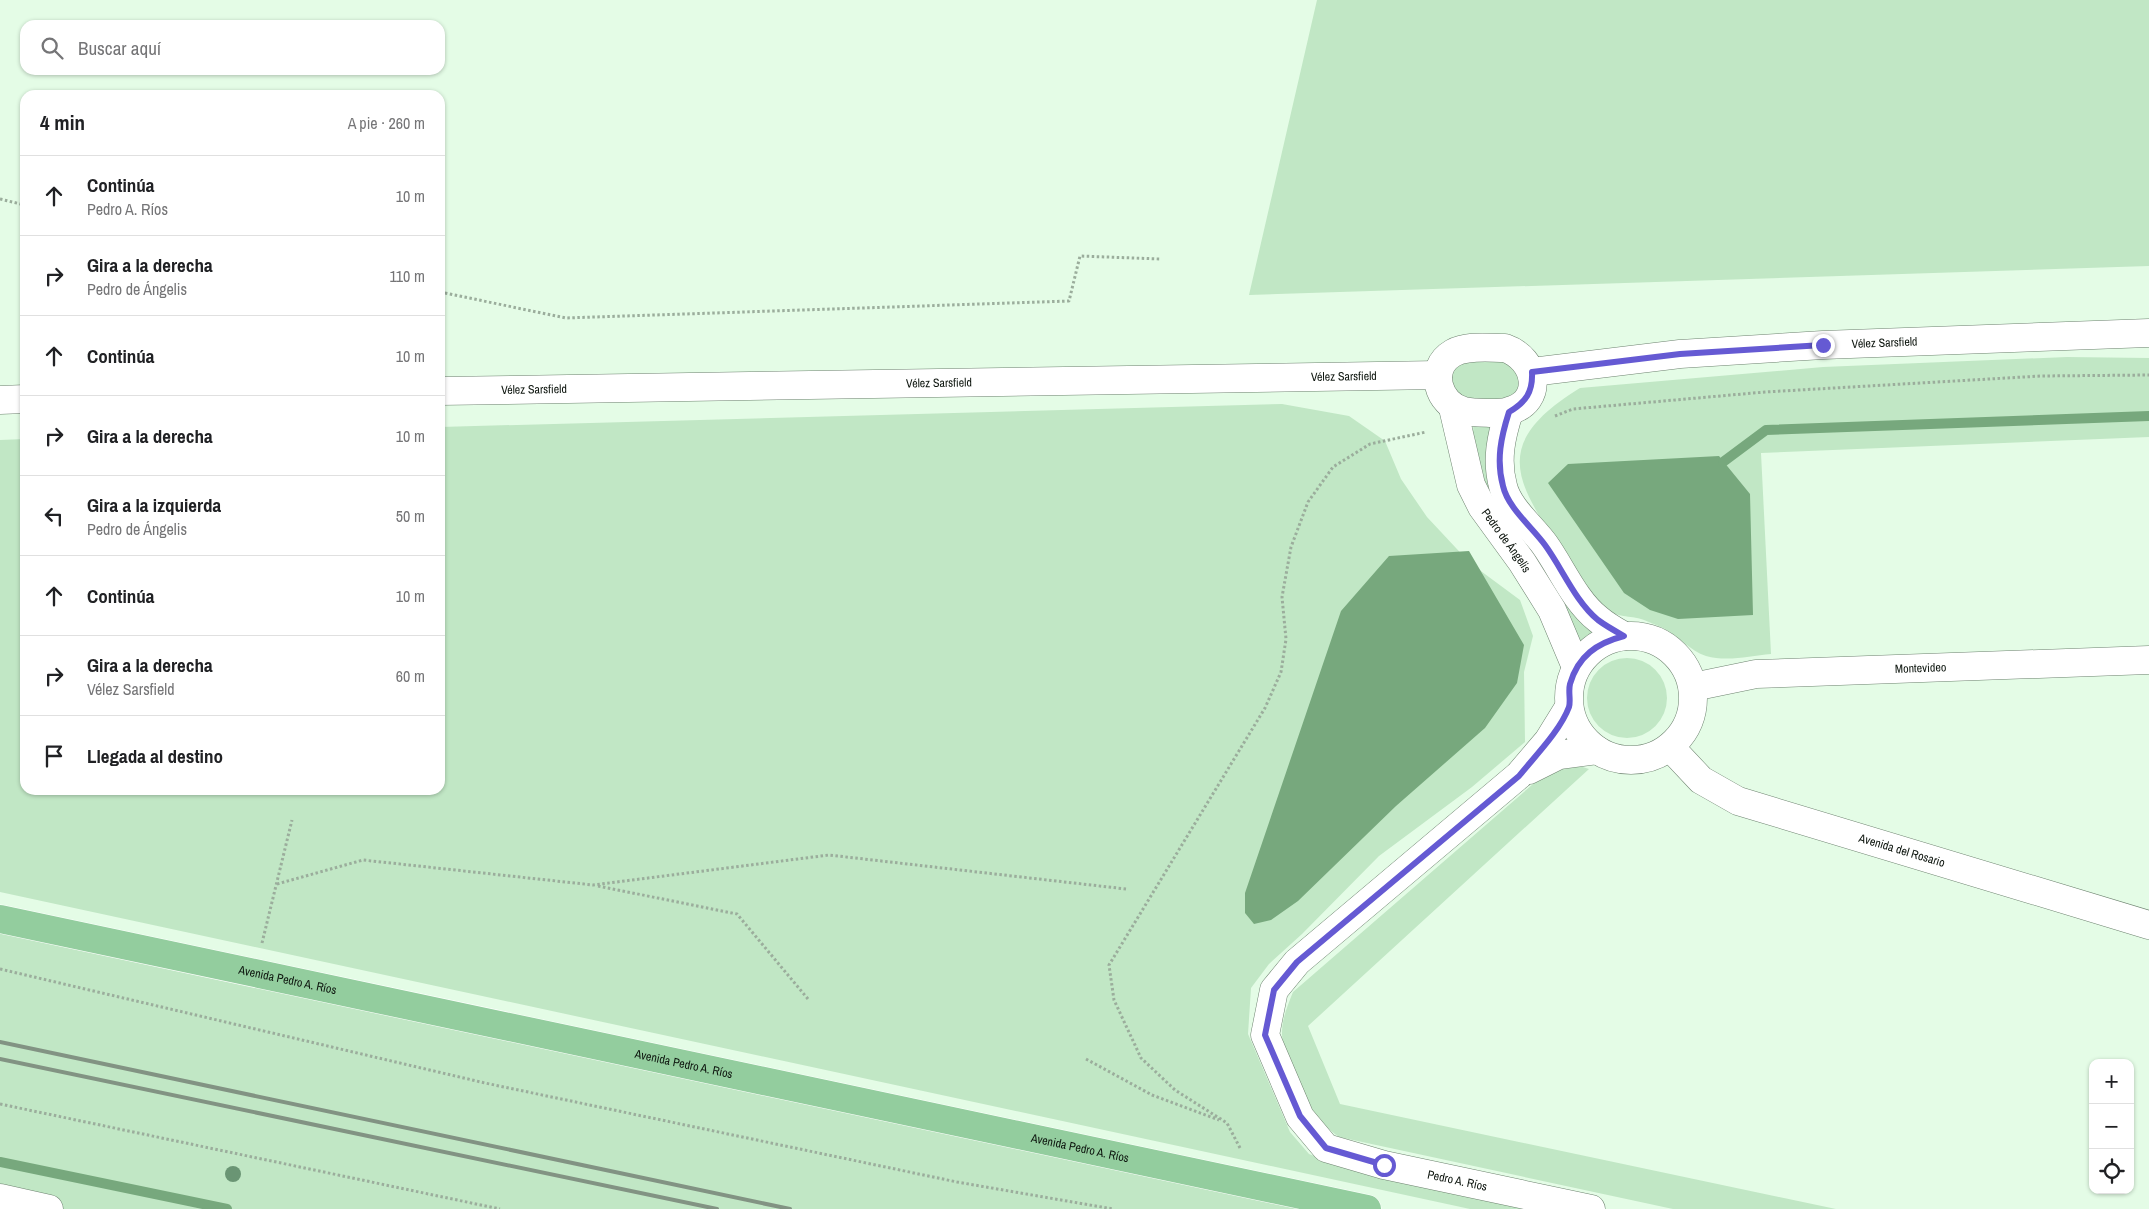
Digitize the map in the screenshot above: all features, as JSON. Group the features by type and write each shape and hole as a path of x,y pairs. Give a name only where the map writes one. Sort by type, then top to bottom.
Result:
{"main road":[{"name":"Avenida Pedro A. Ríos","path":"0,919 1367,1209"}],"street":[{"name":"Vélez Sarsfield","path":"1532,372 1699,353 1823,345 2149,333"},
{"path":"1505,348 1517,352 1526,361 1532,372 1533,385 1528,396 1520,406 1509,412 1466,412 1453,408 1444,399 1438,388 1438,375 1442,363 1451,354 1462,349 1505,348"},
{"name":"Vélez Sarsfield","path":"445,391 1438,375"},
{"path":"0,400 20,400"},
{"name":"Pedro de Ángelis","path":"1453,408 1471,485 1482,507 1522,562 1552,610 1576,667"},
{"name":"Pedro de Ángelis","path":"1509,412 1500,444 1499,464 1503,489 1511,503 1545,545 1576,593 1597,619 1624,636"},
{"path":"1624,636 1642,636 1660,643 1676,654 1687,669 1693,687 1693,704 1689,720 1681,735 1670,747 1653,756 1634,760 1615,758 1597,750 1583,738 1574,724 1569,706 1570,686 1576,667 1589,652 1605,641 1624,636"},
{"name":"Montevideo","path":"1693,687 1756,674 2149,660"},
{"path":"1519,776 1548,741 1569,706"},
{"name":"Avenida del Rosario","path":"1670,747 1701,780 1738,801 2149,925"},
{"path":"1519,776 1559,755 1597,750"},
{"name":"Pedro A. Ríos","path":"1519,776 1297,962 1274,990 1265,1035 1300,1116 1326,1148 1384,1165 1591,1209"},
{"path":"5,1202 49,1209"}],"path":[{"path":"0,199 20,204"},
{"path":"445,293 566,318 1069,301 1080,256 1160,259"},
{"path":"1550,418 1573,409 1765,392 2041,376 2149,375"},
{"path":"1241,1151 1227,1123 1176,1090 1141,1058 1114,1000 1110,965 1265,708 1281,672 1286,639 1282,597 1291,547 1308,502 1333,467 1370,444 1426,432"},
{"path":"255,972 292,820"},
{"path":"593,885 829,855 1126,889"},
{"path":"277,884 363,860 593,885 737,914 808,998"},
{"path":"0,969 485,1083 957,1182 1113,1209"},
{"path":"1086,1059 1152,1096 1227,1123"},
{"path":"0,1104 500,1209"},
{"path":"1076,1209 1077,1204"}],"shaded area":[{"path":"1317,0 2149,0 2149,266 1249,295"},
{"path":"2067,357 2149,358 2149,437 1761,453 1771,654 1730,659 1706,656 1695,651 1663,628 1638,618 1613,613 1602,606 1592,595 1545,525 1523,481 1520,462 1523,444 1534,426 1552,407 1580,388 1823,367"},
{"path":"1510,359 1523,384 1513,401 1470,405 1449,386 1452,367 1459,360"},
{"path":"1282,404 1349,416 1385,441 1401,479 1427,517 1470,563 1520,600 1533,636 1524,672 1525,742 1472,787 1379,856 1302,934 1269,964 1251,988 1248,1034 1290,1132 1309,1154 1333,1163 1547,1209 1470,1209 0,892 0,440 20,439 20,795 445,795 445,427"},
{"path":"1474,420 1492,420 1493,464 1603,632 1586,640 1578,652 1483,493 1472,442"},
{"path":"1719,456 1750,494 1753,615 1678,619 1650,610 1624,593 1548,483 1568,464"},
{"path":"1469,551 1524,645 1517,683 1485,728 1396,806 1298,901 1271,920 1254,924 1245,913 1245,893 1341,611 1389,556"},
{"path":"1619,658 1635,658 1656,669 1667,690 1667,706 1656,727 1635,738 1619,738 1605,732 1593,720 1587,706 1587,690 1593,676 1605,664"},
{"path":"1573,764 1589,769 1308,1026 1340,1104 1836,1209 1673,1209 1339,1137 1320,1121 1307,1103 1293,1072 1282,1033 1283,1022 1293,992 1540,778 1559,766"},
{"path":"0,919 1367,1209 49,1209 0,1198"}],"waterway":[{"path":"1723,462 1766,430 2149,416"},
{"path":"0,1162 227,1209"}],"railway":[{"path":"0,1042 790,1209"},
{"path":"0,1059 717,1209"}],"route":[{"path":"1384,1165 1326,1148 1300,1116 1265,1035 1274,990 1297,962 1519,776 1548,741 1569,706 1570,686 1576,667 1589,652 1605,641 1624,636 1597,619 1576,593 1545,545 1511,503 1503,489 1499,464 1500,444 1509,412 1520,406 1528,396 1533,385 1532,372 1680,354 1823,345"}]}
